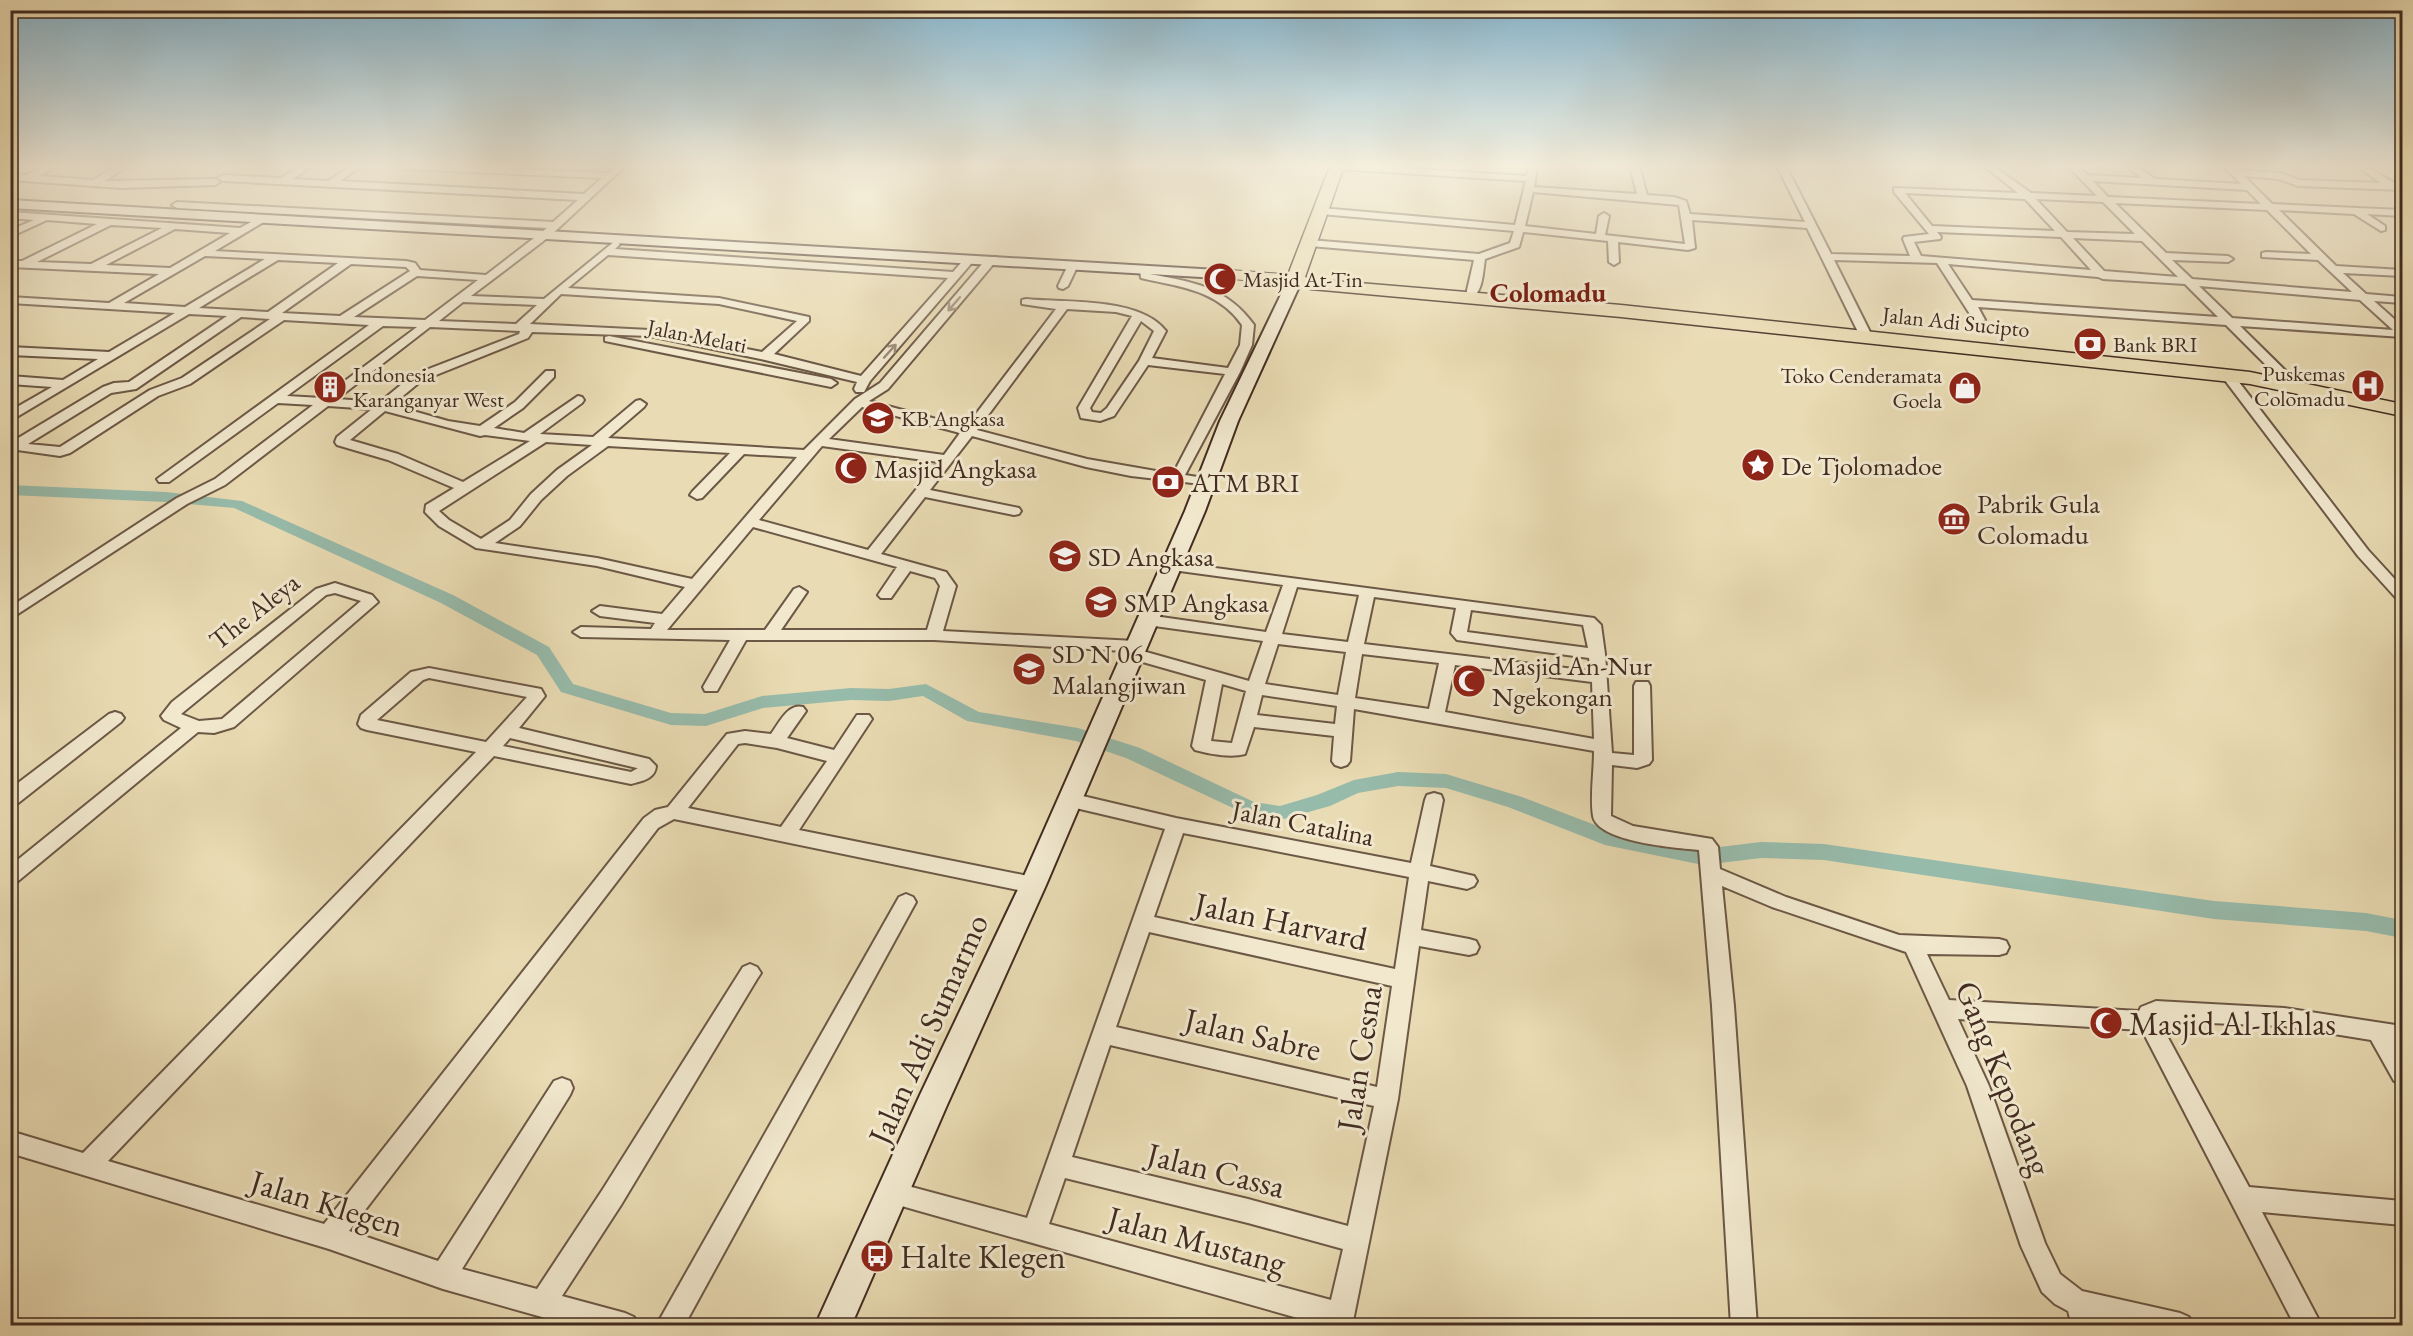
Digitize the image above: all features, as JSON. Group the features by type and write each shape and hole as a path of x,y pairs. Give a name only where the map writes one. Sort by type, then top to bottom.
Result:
{"highway":[{"path":"1294,280 1315,228"},
{"name":"Jalan Adi Sucipto","path":"1294,280 1313,279 1471,295 1501,301"},
{"name":"Jalan Adi Sucipto","path":"1294,280 1322,285 1866,336 2228,376 2294,386 2403,410"}],"main road":[{"path":"524,228 622,238 1218,274"},
{"name":"Jalan Adi Sucipto","path":"1218,274 1294,280"},
{"name":"Jalan Adi Sumarmo","path":"834,1326 1033,885 1133,649 1195,511 1204,482 1250,374 1294,280"}],"street":[{"path":"23,265 96,228"},
{"path":"93,267 169,228"},
{"path":"206,228 242,231"},
{"path":"110,306 246,228"},
{"path":"529,228 540,229"},
{"path":"1310,243 1480,257 1512,248 1518,228"},
{"path":"1521,228 1690,247 1687,228"},
{"path":"1600,237 1602,228"},
{"path":"1813,228 1866,336"},
{"path":"2059,228 2103,276"},
{"path":"2137,228 2294,386"},
{"path":"2291,228 2403,333"},
{"path":"10,614 182,501 220,482 489,278 540,229"},
{"path":"1929,229 2147,238"},
{"path":"1917,259 1908,239 1936,237 1929,229"},
{"path":"465,487 393,457 342,442 342,440 417,378 524,330 546,302 622,238"},
{"path":"1613,239 1614,262"},
{"path":"606,252 957,275"},
{"path":"203,253 406,264 411,265 417,273"},
{"path":"2266,255 2321,257"},
{"path":"2163,256 2228,259"},
{"path":"10,417 276,257"},
{"path":"1471,295 1476,282 1480,257"},
{"path":"1826,257 1940,260 2192,284 2403,300"},
{"path":"656,634 665,619 694,584 862,392 971,258"},
{"path":"862,392 884,386 992,259"},
{"path":"1940,260 1965,302 1970,303 2232,323 2403,333"},
{"path":"238,314 132,386 114,387 107,390 17,444 16,447 60,452 65,450 154,393 186,381 349,261"},
{"path":"10,264 172,271"},
{"path":"1063,286 1073,265"},
{"path":"2333,269 2403,273"},
{"path":"1145,270 1145,276 1198,286 1213,293 1232,306 1248,325 1248,339 1233,372 1177,478"},
{"path":"342,320 409,275 417,273 489,278"},
{"path":"558,291 719,302 805,319 765,356"},
{"path":"461,299 546,302"},
{"path":"10,300 524,330 650,333 765,356 969,431 1086,463 1204,482"},
{"path":"1026,302 1126,311 1139,315 1148,318 1160,331 1145,361 1109,414 1093,416 1083,412 1084,408 1139,315"},
{"path":"1970,303 1979,320"},
{"path":"872,555 1064,306"},
{"path":"164,479 380,322"},
{"name":"Jalan Melati","path":"524,330 629,342 862,392"},
{"path":"10,351 112,356"},
{"path":"1145,361 1233,372"},
{"path":"480,432 519,405 550,374"},
{"path":"2228,376 2356,544 2403,596"},
{"path":"10,380 66,384"},
{"path":"275,399 382,406 447,426 527,437 807,454"},
{"path":"527,437 578,400"},
{"path":"481,545 515,523 536,497 640,404"},
{"path":"544,438 436,503 431,508 432,512 444,523 481,545 597,562 694,584"},
{"path":"819,442 947,459"},
{"path":"697,495 741,450"},
{"path":"921,492 1014,511"},
{"path":"748,521 941,575 948,586 934,635"},
{"path":"886,595 906,565"},
{"path":"1170,566 1588,621 1593,625 1600,678 1603,752 1602,818 1605,824 1619,830 1705,844 1711,863 1744,1326"},
{"path":"1215,675 1201,746 1239,750 1255,688 1291,583"},
{"name":"The Aleya","path":"335,588 367,598 370,602 228,723 212,728 195,726 178,721 170,716 172,712 321,592 335,588"},
{"path":"770,634 799,592"},
{"path":"1341,761 1345,702 1354,646 1367,593"},
{"path":"1464,605 1459,633 1463,636 1597,654"},
{"path":"600,610 665,619"},
{"path":"1147,620 1600,678"},
{"path":"581,632 934,635 1133,649 1255,688 1436,716 1603,752 1637,762 1643,760 1642,686"},
{"path":"711,687 741,635"},
{"path":"1436,716 1448,660"},
{"path":"87,1166 490,749 507,732 537,696 535,693 429,673 417,676 366,722 368,724 490,749 631,778 647,770 647,766 643,763 507,732"},
{"path":"775,742 797,711"},
{"path":"10,799 115,718"},
{"path":"785,835 863,719"},
{"path":"1247,720 1342,731"},
{"path":"10,877 195,726"},
{"path":"674,812 733,738 743,736 839,757"},
{"name":"Jalan Catalina","path":"1070,800 1176,825 1467,881"},
{"name":"Jalan Cesna","path":"1340,1321 1387,1100 1419,873 1434,800"},
{"path":"329,1237 651,823 662,815 674,812 935,862 1033,885"},
{"path":"1034,1232 1144,923 1176,825"},
{"path":"1711,863 1779,902 1899,943 1913,945"},
{"path":"669,1326 906,902"},
{"name":"Jalan Harvard","path":"1144,923 1405,980"},
{"path":"1411,936 1469,947"},
{"name":"Gang Kepodang","path":"1999,946 1913,945 1978,1086 2038,1255 2051,1283 2082,1314"},
{"path":"542,1304 612,1197 750,973"},
{"path":"1942,1009 2148,1021"},
{"path":"2309,1326 2148,1021 2149,1013 2156,1010 2284,1017 2403,1035"},
{"path":"2378,1031 2403,1074"},
{"name":"Jalan Sabre","path":"1105,1034 1387,1100"},
{"path":"443,1276 562,1088"},
{"name":"Jalan Klegen","path":"10,1143 216,1206 329,1237 443,1276 625,1326"},
{"name":"Jalan Cassa","path":"1058,1165 1248,1211 1357,1241"},
{"name":"Jalan Mustang","path":"893,1193 1340,1321"},
{"path":"2241,1198 2403,1213"},
{"path":"2082,1314 2180,1326"}],"waterway":[{"path":"10,490 166,497 237,504 447,599 543,651 567,688 671,719 706,720 762,702 851,694 889,695 926,690 974,717 1078,735 1133,753 1250,809 1280,813 1323,801 1354,787 1398,779 1446,781 1515,802 1605,837 1703,857 1761,850 1824,852 2214,910 2366,922 2402,929"}],"place":[{"name":"Masjid At-Tin","path":"1220,279"},
{"name":"Bank BRI","path":"2090,344"},
{"name":"Puskemas Colomadu","path":"2368,386"},
{"name":"Indonesia Karanganyar West","path":"330,387"},
{"name":"Toko Cenderamata Goela","path":"1965,388"},
{"name":"KB Angkasa","path":"878,418"},
{"name":"De Tjolomadoe","path":"1758,465"},
{"name":"Masjid Angkasa","path":"851,468"},
{"name":"ATM BRI","path":"1168,482"},
{"name":"Pabrik Gula Colomadu","path":"1954,519"},
{"name":"SD Angkasa","path":"1065,556"},
{"name":"SMP Angkasa","path":"1101,602"},
{"name":"SD N 06 Malangjiwan","path":"1029,669"},
{"name":"Masjid An-Nur Ngekongan","path":"1469,681"},
{"name":"Masjid Al-Ikhlas","path":"2106,1023"},
{"name":"Halte Klegen","path":"877,1256"}],"district":[{"name":"Colomadu","path":"1548,292"}]}
